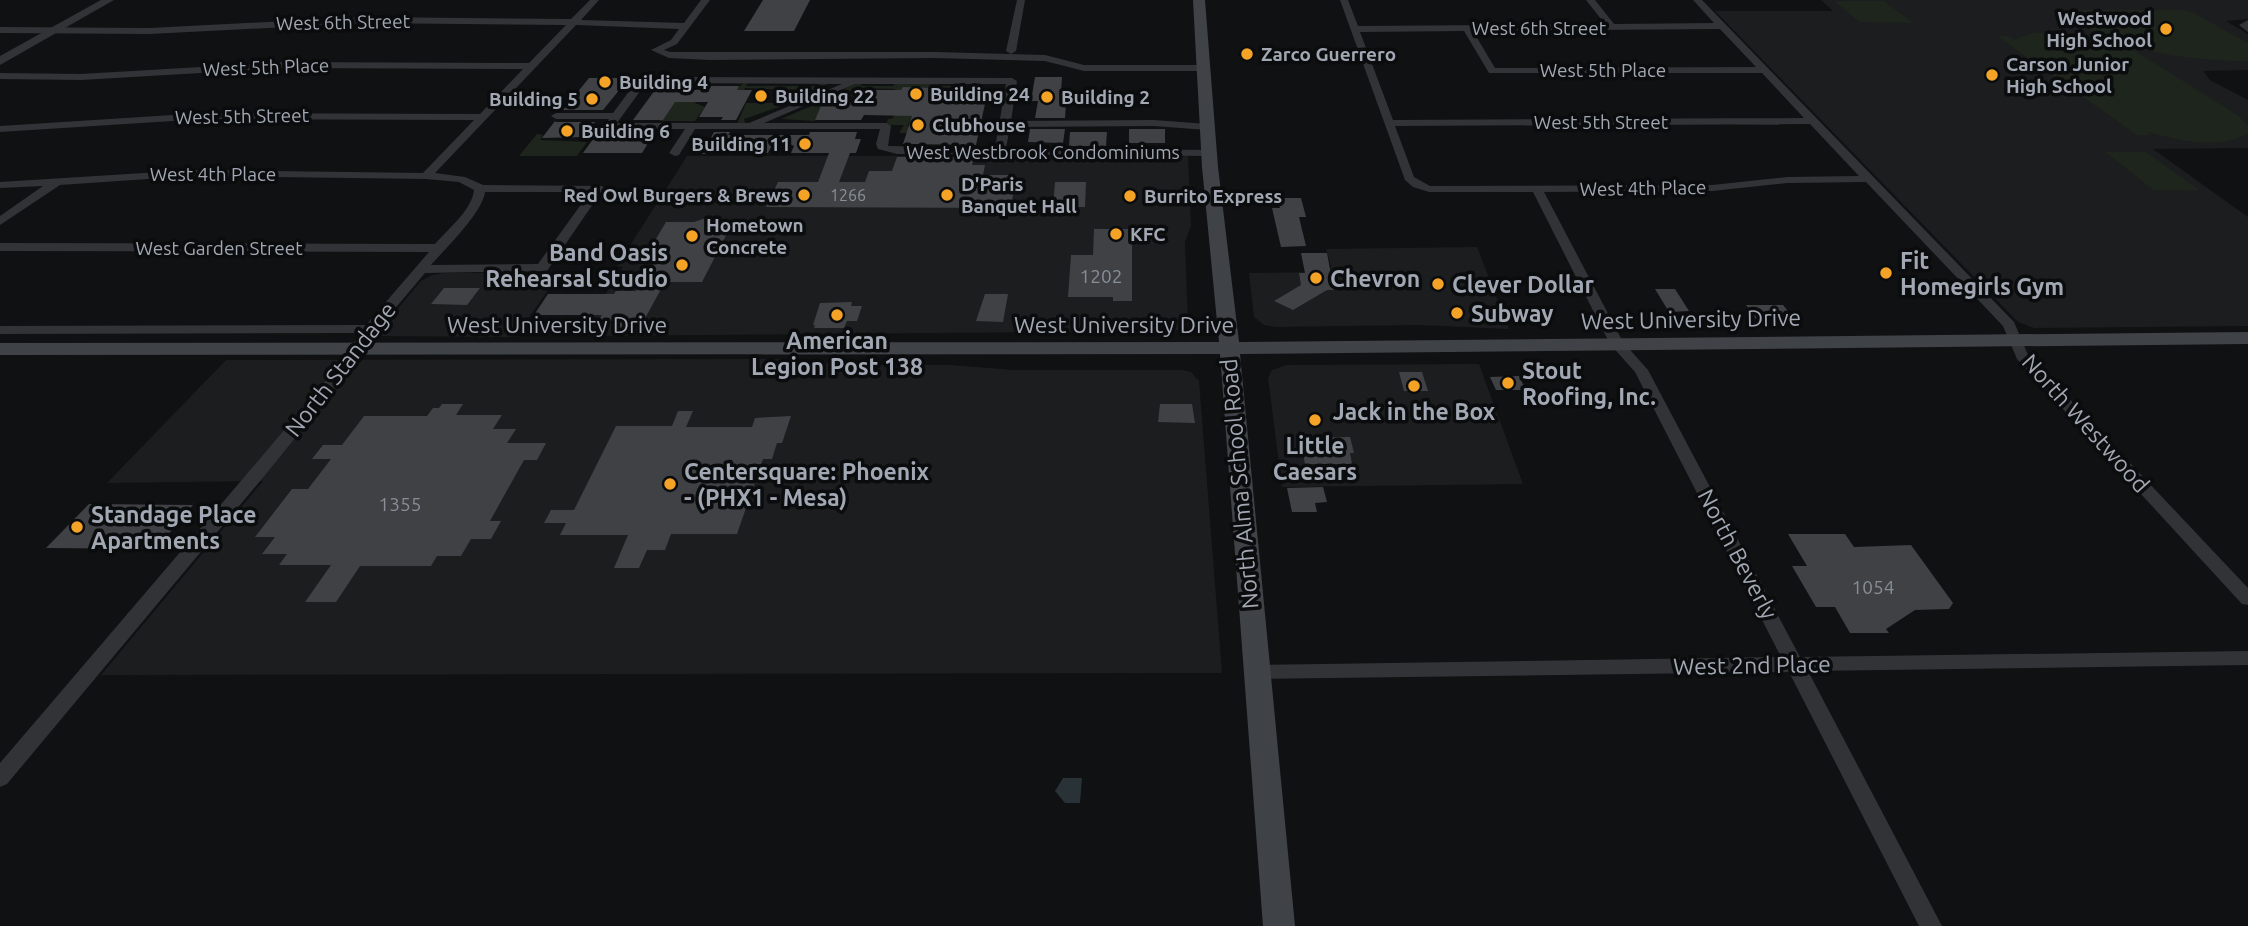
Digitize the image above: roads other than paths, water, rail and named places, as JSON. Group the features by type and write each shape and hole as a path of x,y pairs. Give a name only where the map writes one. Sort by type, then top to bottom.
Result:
{"main road":[{"name":"North Alma School Road","path":"1199,0 1209,153 1279,926"},
{"name":"West University Drive","path":"0,349 1228,348 2248,338"}],"street":[{"path":"0,61 109,0"},
{"path":"426,176 595,0"},
{"path":"706,0 674,42 656,50 669,55 710,57 935,55 1010,60 1045,58 1084,68 1204,68"},
{"path":"1011,51 1021,0"},
{"path":"1344,0 1389,123"},
{"path":"1590,0 1612,27"},
{"name":"North Westwood","path":"1697,0 2009,325 2022,356 2248,599"},
{"name":"West 6th Street","path":"0,30 150,31 366,20 685,26"},
{"name":"West 6th Street","path":"1355,29 1723,26"},
{"name":"West 5th Place","path":"1467,28 1492,71 1765,69"},
{"name":"West 5th Place","path":"0,76 90,76 285,65 533,66"},
{"path":"556,116 617,116 643,80 1012,80 1000,152"},
{"path":"745,126 857,81"},
{"name":"West 5th Street","path":"0,129 204,116 484,117"},
{"name":"West Westbrook Condominiums","path":"617,116 609,126 887,126 881,144 884,149 1209,153"},
{"name":"West 5th Street","path":"1389,123 1814,121"},
{"name":"West Westbrook Condominiums","path":"1005,124 1154,123 1207,127"},
{"name":"West 4th Place","path":"1389,123 1409,178 1417,185 1429,189 1712,188 1788,180 1869,179"},
{"path":"675,153 692,126"},
{"name":"West 4th Place","path":"0,185 192,173 426,176"},
{"path":"421,269 542,268 598,188 480,189 465,180 426,176"},
{"path":"0,221 59,180"},
{"name":"North Standage","path":"2,773 349,362 355,349 370,330 471,210 479,198 480,189"},
{"name":"North Beverly","path":"1536,189 1617,344 1641,369 1931,926"},
{"name":"West Garden Street","path":"0,247 438,248"},
{"path":"0,330 370,330"},
{"name":"West 2nd Place","path":"1255,673 2248,659"}],"place":[{"name":"Westwood High School","path":"2166,29"},
{"name":"Zarco Guerrero","path":"1247,54"},
{"name":"Carson Junior High School","path":"1992,75"},
{"name":"Building 4","path":"605,82"},
{"name":"Building 24","path":"916,94"},
{"name":"Building 22","path":"761,96"},
{"name":"Building 2","path":"1047,97"},
{"name":"Building 5","path":"592,99"},
{"name":"Clubhouse","path":"918,125"},
{"name":"Building 6","path":"567,131"},
{"name":"Building 11","path":"805,144"},
{"name":"Red Owl Burgers & Brews","path":"804,195"},
{"name":"D'Paris Banquet Hall","path":"947,195"},
{"name":"Burrito Express","path":"1130,196"},
{"name":"KFC","path":"1116,234"},
{"name":"Hometown Concrete","path":"692,236"},
{"name":"Band Oasis Rehearsal Studio","path":"682,265"},
{"name":"Fit Homegirls Gym","path":"1886,273"},
{"name":"Chevron","path":"1316,278"},
{"name":"Clever Dollar","path":"1438,284"},
{"name":"Subway","path":"1457,313"},
{"name":"American Legion Post 138","path":"837,315"},
{"name":"Stout Roofing, Inc.","path":"1508,383"},
{"name":"Jack in the Box","path":"1414,386"},
{"name":"Little Caesars","path":"1315,420"},
{"name":"Centersquare: Phoenix - (PHX1 - Mesa)","path":"670,484"},
{"name":"Standage Place Apartments","path":"77,527"}]}
